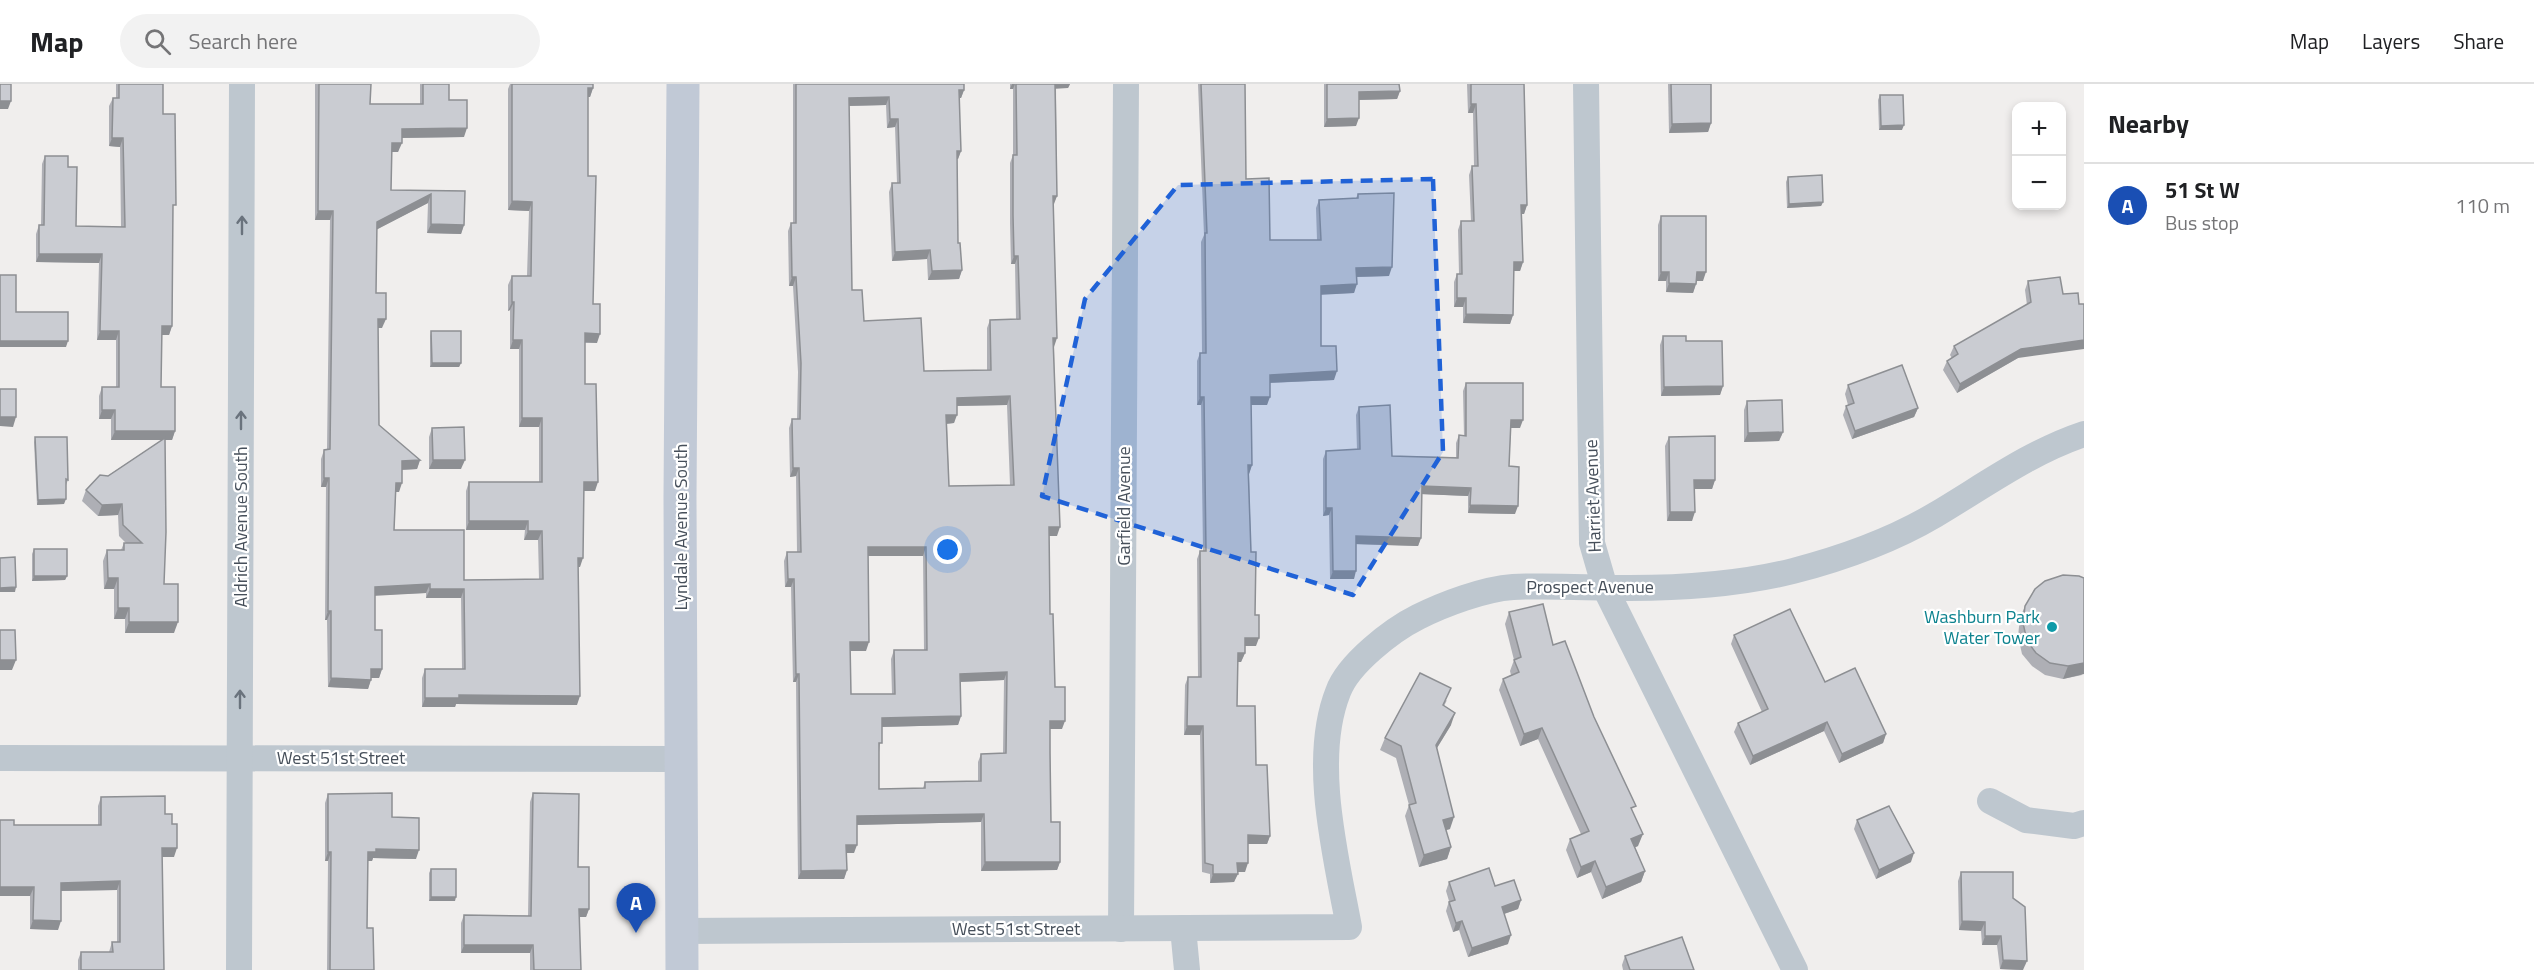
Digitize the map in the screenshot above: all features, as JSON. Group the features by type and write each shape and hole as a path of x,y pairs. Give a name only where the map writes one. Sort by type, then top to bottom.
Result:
{"main road":[{"name":"Lyndale Avenue South","path":"682,970 683,84"}],"street":[{"name":"Aldrich Avenue South","path":"239,970 242,84"},
{"name":"Garfield Avenue","path":"1121,928 1126,84"},
{"name":"Harriet Avenue","path":"1586,84 1592,543 1605,588 1795,970"},
{"name":"Prospect Avenue","path":"1349,927 1332,838 1325,755 1330,718 1338,689 1363,657 1400,626 1446,603 1510,587 1605,588 1711,585 1791,572 1867,549 1933,516 2057,443 2084,434"},
{"name":"West 51st Street","path":"0,758 681,759"},
{"path":"1990,801 2026,820 2074,826 2084,823"},
{"name":"West 51st Street","path":"682,931 1349,927"},
{"path":"1183,928 1186,970"}],"highlighted area":[{"path":"1433,179 1443,452 1353,595 1042,496 1085,299 1178,185"}],"building":[{"path":"0,84 11,84 11,101 0,101"},
{"path":"119,84 163,84 163,114 175,114 176,205 173,205 172,326 162,326 161,387 175,387 175,431 115,431 115,410 102,410 102,387 119,387 119,331 100,331 102,254 39,254 39,225 44,225 45,156 68,156 68,167 77,167 76,226 125,227 123,138 112,138 113,98 119,98"},
{"path":"319,84 371,84 370,104 423,104 423,84 449,84 449,100 467,100 467,128 402,129 402,143 392,143 391,190 465,191 464,225 431,224 431,194 377,222 376,293 386,293 386,319 378,319 379,425 420,460 402,461 402,483 396,483 394,530 464,530 464,580 543,579 542,531 528,531 528,521 469,521 469,482 542,482 542,418 522,418 522,340 513,340 512,276 531,276 532,202 512,201 512,84 593,84 593,88 588,88 588,176 596,176 593,304 600,304 600,334 585,333 585,384 596,384 598,482 584,482 583,558 578,558 580,696 459,695 459,698 425,698 425,669 465,669 464,589 430,589 430,584 375,587 375,630 382,630 382,669 371,669 371,680 331,678 331,611 328,611 329,478 324,478 324,450 330,449 333,211 318,211"},
{"path":"796,84 964,84 964,90 959,90 961,151 957,151 958,243 960,243 962,270 932,271 930,250 895,252 892,183 900,183 898,119 890,119 889,97 849,98 852,290 862,290 864,321 921,318 924,371 991,370 990,320 1020,319 1018,256 1014,256 1013,215 1013,155 1017,155 1016,84 1055,84 1057,196 1053,196 1057,338 1053,338 1060,527 1049,527 1050,614 1053,614 1055,687 1065,687 1065,721 1050,721 1050,753 1051,822 1060,822 1060,862 985,862 984,814 857,816 857,845 846,845 847,870 801,871 799,674 796,674 794,579 788,579 787,552 801,552 799,468 793,468 792,419 800,419 801,363 796,277 792,277 791,223 796,223","holes":["1010,396 1014,485 949,486 946,415 957,415 957,398","868,547 926,547 927,650 894,650 895,694 851,694 850,642 869,642","1007,672 1006,753 981,754 981,781 925,782 925,788 879,789 879,743 882,743 882,718 961,716 960,674"]},
{"path":"1201,84 1245,84 1246,179 1269,178 1270,240 1321,240 1319,200 1358,198 1358,194 1394,193 1392,267 1356,268 1357,284 1321,286 1321,346 1336,346 1337,371 1270,375 1270,397 1251,397 1252,465 1248,465 1251,552 1256,552 1255,615 1259,615 1259,638 1245,638 1245,653 1238,653 1237,706 1255,706 1256,765 1267,765 1270,836 1248,835 1248,863 1237,863 1238,874 1213,874 1213,865 1205,863 1203,726 1187,726 1188,677 1201,677 1200,551 1206,551 1204,397 1200,397 1200,353 1206,353 1205,233 1207,233"},
{"path":"1327,84 1399,84 1400,91 1359,92 1359,118 1327,119"},
{"path":"1471,84 1524,84 1527,205 1521,205 1523,262 1514,262 1513,315 1466,314 1466,298 1457,298 1457,274 1462,274 1461,221 1474,221 1472,166 1478,166 1476,104 1471,104"},
{"path":"1671,84 1711,84 1711,123 1672,124"},
{"path":"1880,95 1903,95 1904,125 1881,126"},
{"path":"1822,175 1823,202 1789,204 1788,177"},
{"path":"1661,216 1706,216 1706,272 1697,272 1696,284 1669,283 1669,272 1661,272"},
{"path":"0,275 16,275 16,312 68,312 68,341 0,341"},
{"path":"2060,277 2063,294 2078,293 2079,304 2084,304 2084,340 2021,349 1960,384 1947,361 1958,354 1954,346 2031,302 2028,281"},
{"path":"431,331 461,331 461,363 432,363"},
{"path":"1663,336 1686,336 1686,341 1722,341 1723,386 1664,387"},
{"path":"1902,365 1918,408 1855,431 1846,406 1854,403 1848,385"},
{"path":"1466,383 1523,383 1523,420 1511,420 1509,466 1519,467 1518,506 1470,505 1471,488 1422,486 1421,538 1356,536 1356,571 1333,571 1332,508 1326,508 1326,451 1360,449 1359,407 1390,405 1392,456 1458,458 1459,435 1466,436"},
{"path":"0,389 16,389 16,417 0,417"},
{"path":"1782,400 1783,432 1748,433 1747,401"},
{"path":"464,427 465,460 433,460 432,428"},
{"path":"1715,436 1715,480 1694,480 1695,512 1670,512 1669,437"},
{"path":"35,437 67,437 66,499 38,500"},
{"path":"165,438 164,584 178,584 178,622 129,622 129,608 118,608 118,578 108,578 107,550 124,550 124,543 142,543 123,525 122,504 102,505 86,490 100,475 108,476"},
{"path":"34,549 67,549 67,576 34,576"},
{"path":"15,557 16,587 0,588 0,558"},
{"name":"Washburn Park Water Tower","path":"2063,575 2084,578 2084,663 2068,666 2050,663 2036,653 2027,641 2023,623 2025,606 2035,589 2045,581"},
{"path":"1543,604 1553,645 1565,641 1594,717 1636,806 1631,808 1643,834 1631,839 1645,871 1606,887 1595,861 1581,867 1570,839 1589,831 1542,728 1524,734 1503,679 1519,672 1514,660 1521,657 1509,612"},
{"path":"1790,609 1825,682 1855,668 1886,734 1842,754 1827,722 1753,756 1738,723 1768,709 1734,635"},
{"path":"0,630 15,630 16,660 0,660"},
{"path":"1420,673 1451,688 1443,705 1455,713 1436,745 1454,817 1443,820 1451,847 1424,855 1409,805 1416,803 1401,746 1385,738"},
{"path":"392,793 392,817 419,818 419,850 376,849 376,852 368,852 367,928 373,928 374,970 330,970 331,852 328,852 328,794"},
{"path":"533,793 579,794 578,867 589,867 589,909 579,909 581,970 534,970 533,945 464,945 464,915 531,916"},
{"path":"165,796 165,814 172,814 172,824 177,824 177,848 162,848 164,970 81,970 81,952 113,952 112,942 120,942 120,881 61,883 61,921 33,920 34,887 0,887 0,820 14,820 14,825 101,825 101,797"},
{"path":"1889,806 1914,853 1879,870 1857,820"},
{"path":"1489,868 1495,886 1514,880 1521,900 1502,907 1511,935 1472,948 1462,921 1456,923 1449,902 1455,900 1449,882"},
{"path":"431,869 456,869 456,897 431,897"},
{"path":"1961,872 2013,872 2013,898 2025,907 2027,961 2003,960 2001,936 1985,936 1985,922 1962,921"},
{"path":"1682,937 1694,970 1630,970 1625,956"}],"place":[{"name":"Washburn Park Water Tower","path":"2052,627"},
{"name":"51 St W","path":"636,933"}]}
